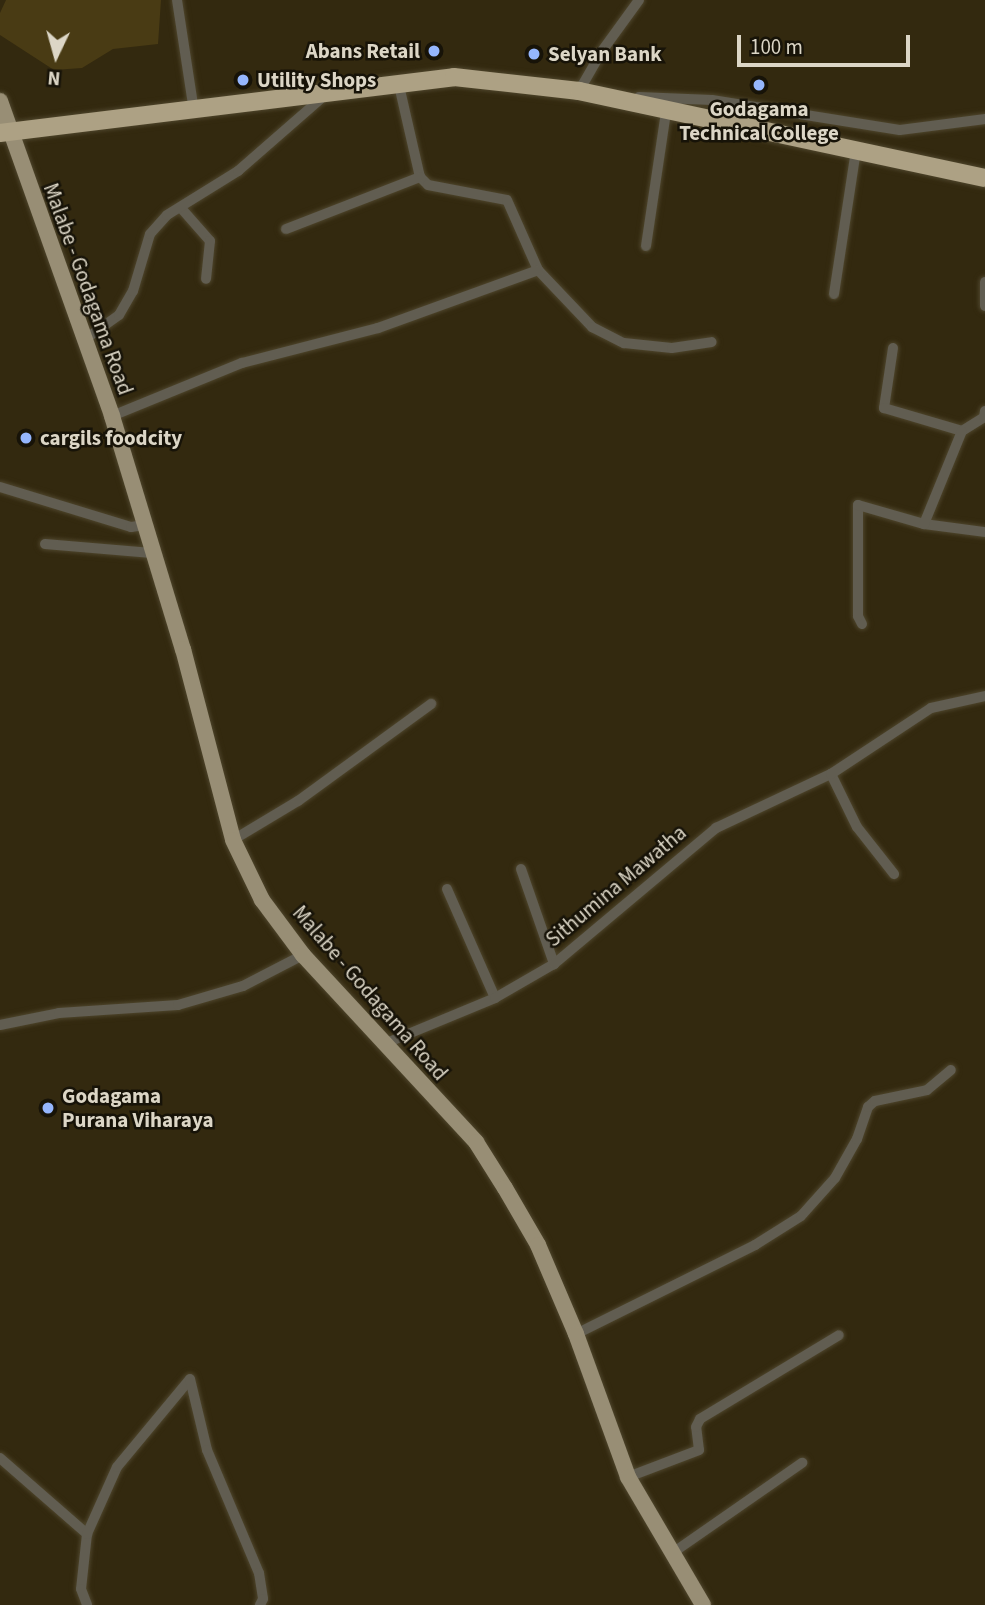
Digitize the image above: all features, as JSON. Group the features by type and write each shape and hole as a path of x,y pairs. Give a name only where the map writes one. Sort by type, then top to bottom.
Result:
{"highway":[{"path":"5,132 324,96 398,81 478,78 579,92 985,178"}],"main road":[{"name":"Malabe - Godagama Road","path":"0,101 5,132 112,416 233,840 262,900 303,955 476,1142 538,1245 576,1334 628,1478 703,1605"}],"street":[{"path":"177,0 194,111"},
{"path":"579,92 602,51 639,0"},
{"path":"398,81 419,177 428,185 507,200 538,270 592,327 624,343 672,348 712,342"},
{"path":"84,340 119,315 133,291 150,233 167,215 238,171 324,96"},
{"path":"597,96 712,100 900,130 985,119"},
{"path":"646,246 666,112"},
{"path":"834,294 856,151"},
{"path":"286,229 419,177"},
{"path":"181,208 210,240 206,279"},
{"path":"112,416 242,363 378,328 538,270"},
{"path":"985,282 985,306"},
{"path":"893,348 884,408 962,431"},
{"path":"923,524 962,431 984,416 985,411"},
{"path":"0,487 107,521 145,525"},
{"path":"862,624 858,616 858,505 923,524 985,531"},
{"path":"46,544 152,553"},
{"name":"Sithumina Mawatha","path":"384,1044 495,998 554,964 716,828 831,774 931,708 985,696"},
{"path":"233,840 298,801 430,704"},
{"path":"831,774 857,828 894,874"},
{"path":"522,869 554,964"},
{"path":"447,889 495,998"},
{"path":"0,1025 59,1013 178,1005 243,986 303,955"},
{"path":"576,1334 755,1245 801,1216 835,1178 868,1107 875,1101 927,1090 951,1070"},
{"path":"628,1478 699,1450 696,1427 700,1419 839,1335"},
{"path":"87,1605 80,1589 87,1534 117,1467 190,1379 207,1450 259,1573 263,1599 260,1605"},
{"path":"0,1458 87,1534"},
{"path":"671,1554 802,1463"}],"shaded area":[{"path":"6,0 161,0 158,44 113,49 82,68 54,70 0,35 0,13"}],"place":[{"name":"Abans Retail","path":"434,51"},
{"name":"Selyan Bank","path":"534,54"},
{"name":"Utility Shops","path":"243,80"},
{"name":"Godagama Technical College","path":"759,85"},
{"name":"cargils foodcity","path":"26,438"},
{"name":"Godagama Purana Viharaya","path":"48,1108"}]}
